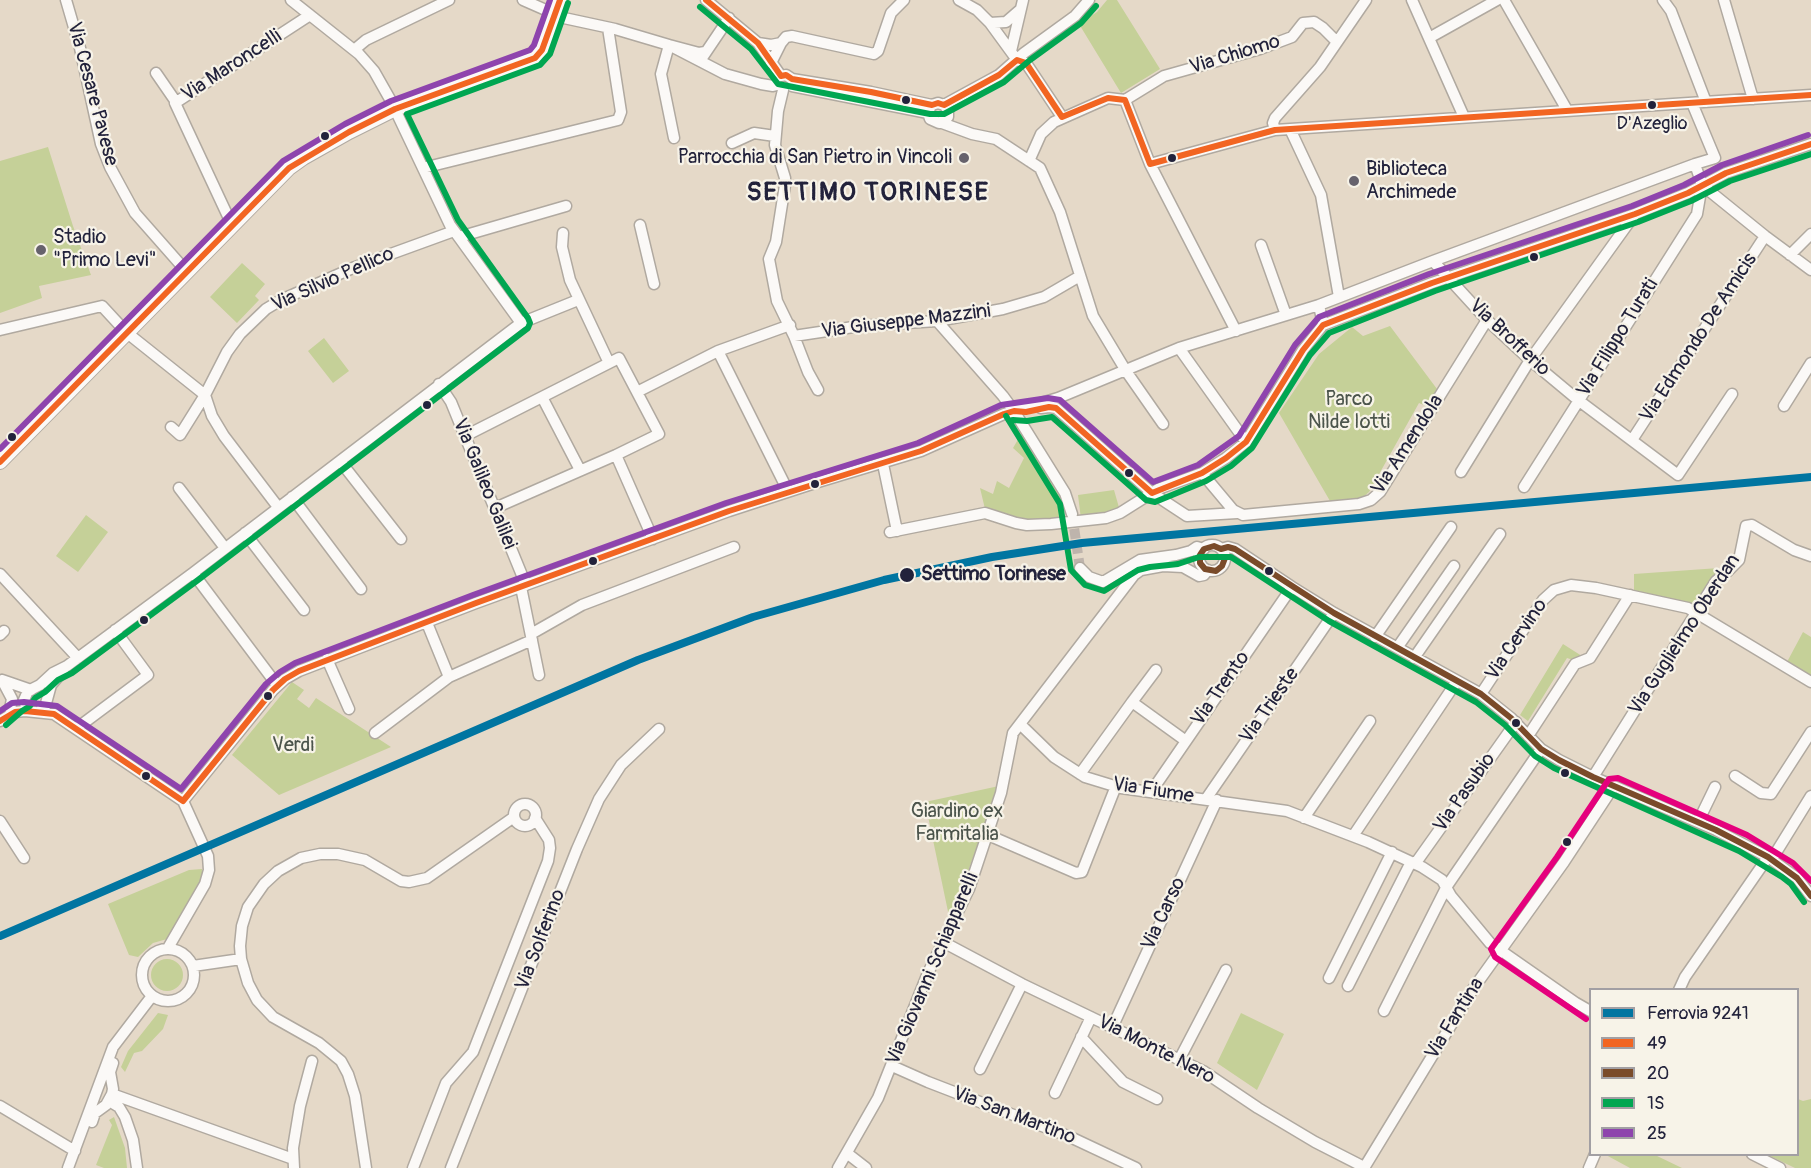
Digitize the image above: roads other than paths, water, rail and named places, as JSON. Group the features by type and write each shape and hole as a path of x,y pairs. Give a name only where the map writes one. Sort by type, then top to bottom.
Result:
{"main road":[{"path":"0,462 276,180 303,158 395,110 535,58 542,50 560,0"}],"street":[{"name":"Via Cesare Pavese","path":"66,0 80,48 100,144 135,213 187,272"},
{"path":"291,0 354,50 374,71 456,234 521,323"},
{"path":"354,50 366,40 449,0"},
{"path":"524,0 564,18 699,53 705,52"},
{"path":"771,63 781,43 786,37 792,36 874,54 878,51 891,13 904,0"},
{"path":"959,0 977,10 1014,55 1026,63 1062,117"},
{"path":"944,105 999,75 1014,55 1075,16 1089,0"},
{"path":"1275,130 1273,123 1275,118 1320,67 1366,0"},
{"path":"1412,0 1464,117"},
{"path":"1429,39 1497,0"},
{"path":"1503,0 1567,111"},
{"path":"1663,0 1671,11 1706,102"},
{"path":"1737,0 1724,2 1753,99"},
{"path":"711,2 758,43 785,83 775,136 776,150 784,172 785,185 776,243 770,265 777,300 818,390"},
{"path":"990,23 1006,21 1022,5"},
{"path":"1014,55 1022,5"},
{"name":"Via Maroncelli","path":"232,225 176,102 310,15"},
{"path":"703,64 701,59 729,18"},
{"name":"Via Chiomo","path":"1029,161 1041,134 1054,122 1108,98 1125,100 1164,76 1260,49 1292,37 1303,23 1314,22 1337,42"},
{"path":"423,168 618,120 621,112 608,28"},
{"path":"758,43 771,45 781,43"},
{"path":"669,45 725,74 761,84 773,86 785,83 871,92 930,109"},
{"path":"669,45 661,74 674,138"},
{"path":"156,73 176,102"},
{"path":"1150,164 1275,130 1811,95"},
{"path":"1125,100 1150,164 1236,331"},
{"path":"930,109 938,103 944,105 948,113 942,123"},
{"path":"183,801 278,685 292,674 524,586 788,491 921,451 1004,414 1056,404 1179,348 1319,305 1432,261 1715,158 1692,103"},
{"path":"930,109 932,121 996,139 1040,168 1060,212 1093,316 1126,371 1163,424"},
{"path":"1290,129 1321,195 1339,297"},
{"path":"732,143 754,132 775,136"},
{"path":"883,464 894,532 985,513 1016,524 1027,525 1106,518 1120,513 1158,489 1202,473 1227,458 1246,442 1303,351 1323,325 1432,283 1636,214 1688,193 1726,173 1811,144"},
{"path":"1695,164 1702,185 1811,270"},
{"name":"Via Filippo Turati","path":"1524,487 1697,213 1702,185"},
{"name":"Via Silvio Pellico","path":"171,427 180,435 205,395 227,352 240,334 266,309 281,300 355,267 456,234 566,206"},
{"path":"1461,472 1530,360 1636,214"},
{"path":"640,225 654,284"},
{"path":"495,508 658,434 637,392 614,361 578,300 570,280 562,247 563,233"},
{"path":"1790,255 1811,234"},
{"name":"Via Edmondo De Amicis","path":"1632,440 1765,236"},
{"path":"1261,245 1286,315"},
{"name":"Via Brofferio","path":"1432,261 1487,321 1530,360 1578,400 1678,475 1732,394"},
{"name":"Via Giuseppe Mazzini","path":"637,392 718,351 792,331 937,321 1010,308 1064,288 1080,276"},
{"path":"0,719 53,673 67,666 193,573 521,323 578,300"},
{"path":"1319,305 1323,325"},
{"path":"0,330 102,306 126,332 205,395 212,416 224,436 278,507"},
{"path":"937,321 1014,411 1065,493 1072,514"},
{"name":"Via Amendola","path":"1237,513 1243,515 1359,504 1371,500 1380,492 1487,321"},
{"path":"1179,348 1246,442"},
{"path":"718,351 788,491"},
{"path":"465,436 614,361"},
{"path":"1784,406 1811,363"},
{"name":"Via Galileo Galilei","path":"440,384 451,402 495,508 524,586 539,675"},
{"path":"542,397 580,470"},
{"path":"1056,404 1152,493 1187,516 1237,513"},
{"path":"616,455 653,539"},
{"path":"340,460 401,539"},
{"path":"1202,473 1237,513"},
{"path":"179,488 225,549"},
{"path":"292,497 361,589"},
{"name":"Via Guglielmo Oberdan","path":"1593,777 1716,581 1739,560 1746,526 1752,525 1794,550 1811,556"},
{"path":"1375,637 1451,527"},
{"path":"244,533 304,610"},
{"path":"1414,658 1500,534"},
{"path":"1080,568 1089,578 1103,582 1134,562 1201,558 1219,569 1224,563 1223,554 1214,546 1201,558"},
{"path":"375,733 449,677 531,637 582,605 734,547"},
{"path":"1223,554 1238,552 1375,637 1481,694 1516,722 1541,749 1593,777 1698,822 1770,858 1797,878 1811,896"},
{"name":"Via Giovanni Schiapparelli","path":"838,1168 878,1098 928,973 964,900 988,835 1005,779 1012,737 1134,575 1141,570 1178,566 1199,576 1204,575 1201,558"},
{"path":"1397,648 1454,566"},
{"path":"193,573 278,685"},
{"path":"0,574 78,658"},
{"name":"Via Cervino","path":"1481,694 1543,600 1554,590 1571,585 1681,606 1811,682"},
{"name":"Via Trento","path":"1151,792 1292,587"},
{"path":"1528,736 1575,664 1590,658 1630,595"},
{"name":"Via Trieste","path":"1211,800 1334,613"},
{"path":"427,622 449,677"},
{"path":"76,727 148,675 115,630"},
{"path":"327,659 349,709"},
{"path":"28,694 26,707 35,711 45,707 51,685 67,666"},
{"path":"1080,774 1156,670"},
{"path":"1,679 28,694 43,691 47,699 67,715 76,727"},
{"path":"1,679 12,699 10,709"},
{"path":"1353,836 1457,681"},
{"path":"1132,702 1186,741"},
{"path":"0,719 15,712 35,711 54,714 183,801 208,856 209,870 205,884 168,948"},
{"path":"1304,818 1370,721"},
{"name":"Via Pasubio","path":"1348,986 1413,863 1516,722"},
{"name":"Via Fiume","path":"1020,724 1054,757 1080,774 1116,786 1287,811 1392,852 1442,880 1451,896 1490,943 1589,1010"},
{"name":"Via Solferino","path":"452,1168 577,849 599,799 621,765 659,729"},
{"path":"1735,776 1761,793 1771,794 1811,732"},
{"path":"1384,1011 1447,886 1541,749"},
{"path":"988,835 1076,873 1082,873 1116,786"},
{"name":"Via Fantina","path":"1364,1168 1473,989 1564,862 1614,786"},
{"path":"1698,822 1715,787"},
{"path":"1680,988 1747,885 1770,858 1811,796"},
{"name":"Via Carso","path":"1112,1028 1211,800"},
{"path":"366,1168 359,1120 348,1074 341,1061 319,1043 279,1021 264,1008 248,983 241,959 241,937 248,907 264,884 286,865 310,856 338,854 365,860 401,881 419,881 442,870 514,817 517,807 527,804 533,808 535,818 549,840 548,861 473,1052 446,1083 413,1168"},
{"path":"514,817 524,826 531,824 535,818"},
{"path":"0,821 24,858"},
{"path":"1329,978 1392,852"},
{"name":"Via Monte Nero","path":"943,942 1022,984 1208,1074 1258,1108 1364,1168"},
{"path":"168,948 184,953 194,966 194,983 184,996 168,1001 152,996 143,983 143,966 153,953 168,948"},
{"path":"194,966 241,959"},
{"path":"1179,1060 1226,970"},
{"path":"981,1068 1022,984"},
{"path":"68,1168 113,1047 152,996"},
{"path":"1055,1093 1091,1017"},
{"path":"1081,1037 1123,1082 1157,1099"},
{"path":"79,1139 90,1128 95,1113 111,1097 113,1089 110,1072 115,1057 113,1047"},
{"path":"111,1097 132,1102 294,1164 300,1107 312,1061"},
{"name":"Via San Martino","path":"892,1066 928,1083 1068,1136 1136,1168"},
{"path":"111,1097 125,1117 133,1140 137,1168"},
{"path":"125,1117 132,1102"},
{"path":"0,1106 75,1151"},
{"path":"848,1154 866,1168"},
{"path":"1754,1156 1780,1168"}],"tunnel":[{"path":"1072,514 1080,568"}],"rail line":[{"name":"9241","path":"0,936 638,660 753,617 884,580 992,557 1082,543 1811,477"}],"place":[{"name":"D'Azeglio","path":"1652,105"},
{"name":"Parrocchia di San Pietro in Vincoli","path":"964,158"},
{"name":"Biblioteca Archimede","path":"1354,181"},
{"name":"Stadio \"Primo Levi\"","path":"41,250"},
{"name":"Settimo Torinese","path":"907,575"}],"district":[{"name":"SETTIMO TORINESE","path":"868,193"}],"park label":[{"name":"Parco Nilde Iotti","path":"1349,412"},
{"name":"Verdi","path":"293,746"},
{"name":"Giardino ex Farmitalia","path":"957,824"}]}
